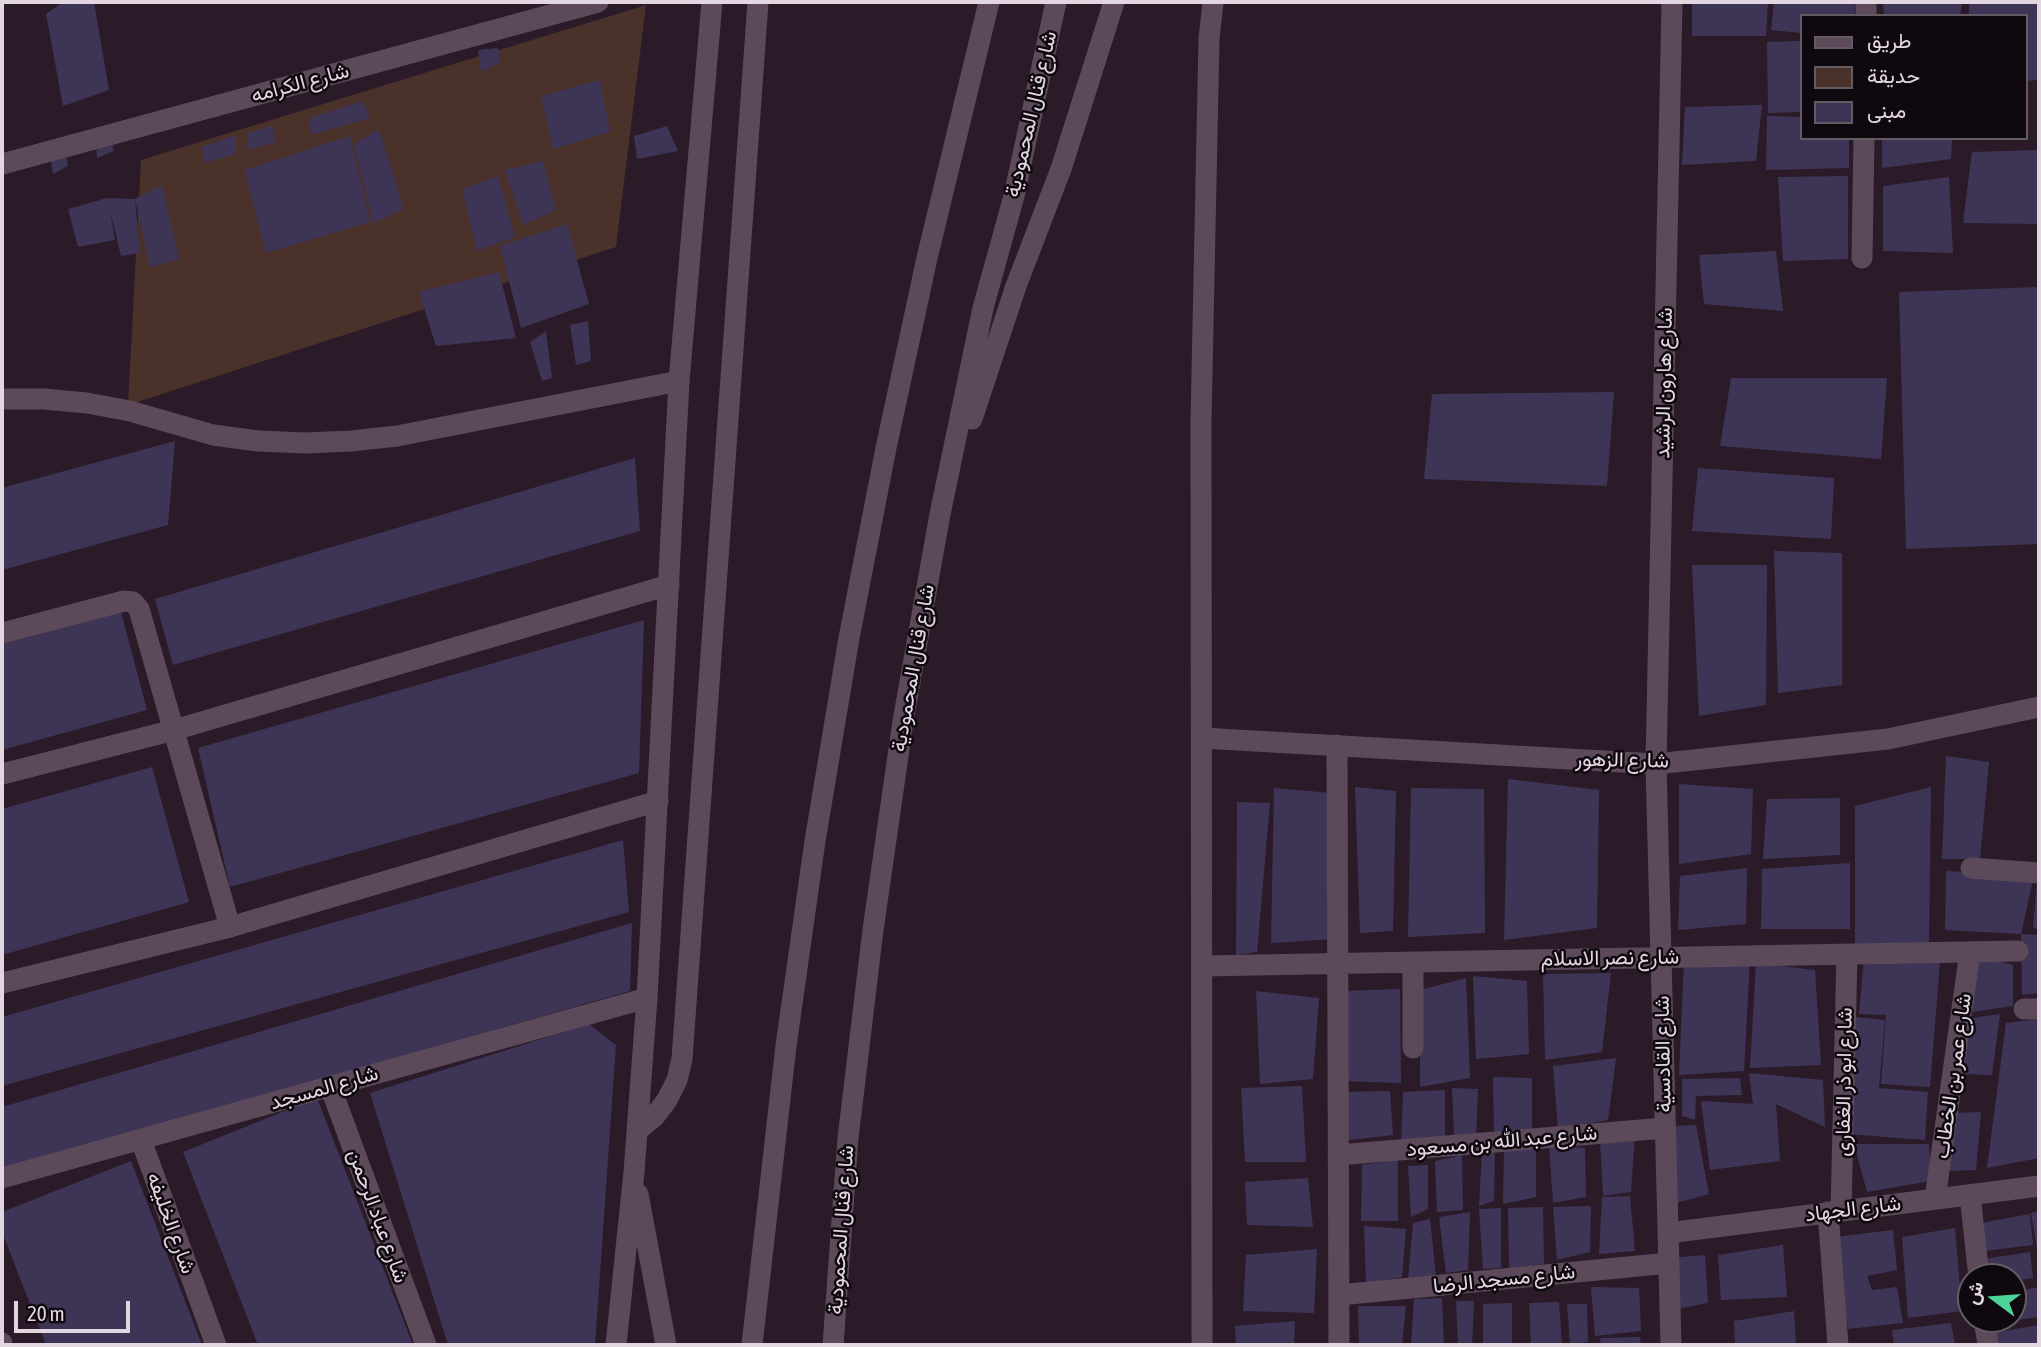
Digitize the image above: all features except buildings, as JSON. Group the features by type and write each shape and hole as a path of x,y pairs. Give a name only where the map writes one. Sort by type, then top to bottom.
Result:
{"street":[{"name":"شارع الكرامه","path":"2,164 598,2"},
{"path":"616,1345 634,1172 647,998 680,381 712,2"},
{"path":"637,1131 654,1117 667,1100 677,1080 682,1059 758,2"},
{"path":"752,1345 786,1046 815,841 849,638 927,258 989,2"},
{"name":"شارع قنال المحمودية","path":"833,1345 848,1138 873,930 903,722 940,514 983,308 1014,195 1056,2"},
{"path":"940,514 1016,286 1061,169 1114,2"},
{"path":"1202,1345 1201,408 1209,38 1213,2"},
{"name":"شارع هارون الرشيد","path":"1656,764 1672,2"},
{"path":"1862,258 1864,140"},
{"path":"2,399 87,403 130,411 213,435 304,443 397,436 680,381"},
{"path":"2,774 174,730 669,585"},
{"path":"2,633 124,601 133,603 139,609 230,927"},
{"name":"شارع الزهور","path":"1202,737 1656,764 1888,739 2039,708"},
{"path":"1337,745 1339,1345"},
{"name":"شارع القادسية","path":"1656,764 1671,1345"},
{"path":"2,983 230,927 658,801"},
{"path":"1971,868 2039,873"},
{"name":"شارع نصر الاسلام","path":"1202,966 2018,951"},
{"name":"شارع عمر بن الخطاب","path":"1935,1199 1970,952"},
{"name":"شارع ابو ذر الغفارى","path":"1838,1345 1834,1211 1847,954"},
{"path":"1413,962 1413,1048"},
{"name":"شارع المسجد","path":"2,1178 647,998"},
{"name":"شارع عباد الرحمن","path":"330,1086 426,1345"},
{"name":"شارع عبد الله بن مسعود","path":"1338,1155 1665,1128"},
{"name":"شارع الخليفه","path":"141,1139 216,1345"},
{"path":"634,1172 666,1345"},
{"name":"شارع الجهاد","path":"1668,1233 2039,1186"},
{"path":"1970,1195 1977,1263"},
{"name":"شارع مسجد الرضا","path":"1339,1295 1669,1263"}],"green space":[{"path":"646,5 616,247 128,405 141,160"}]}
